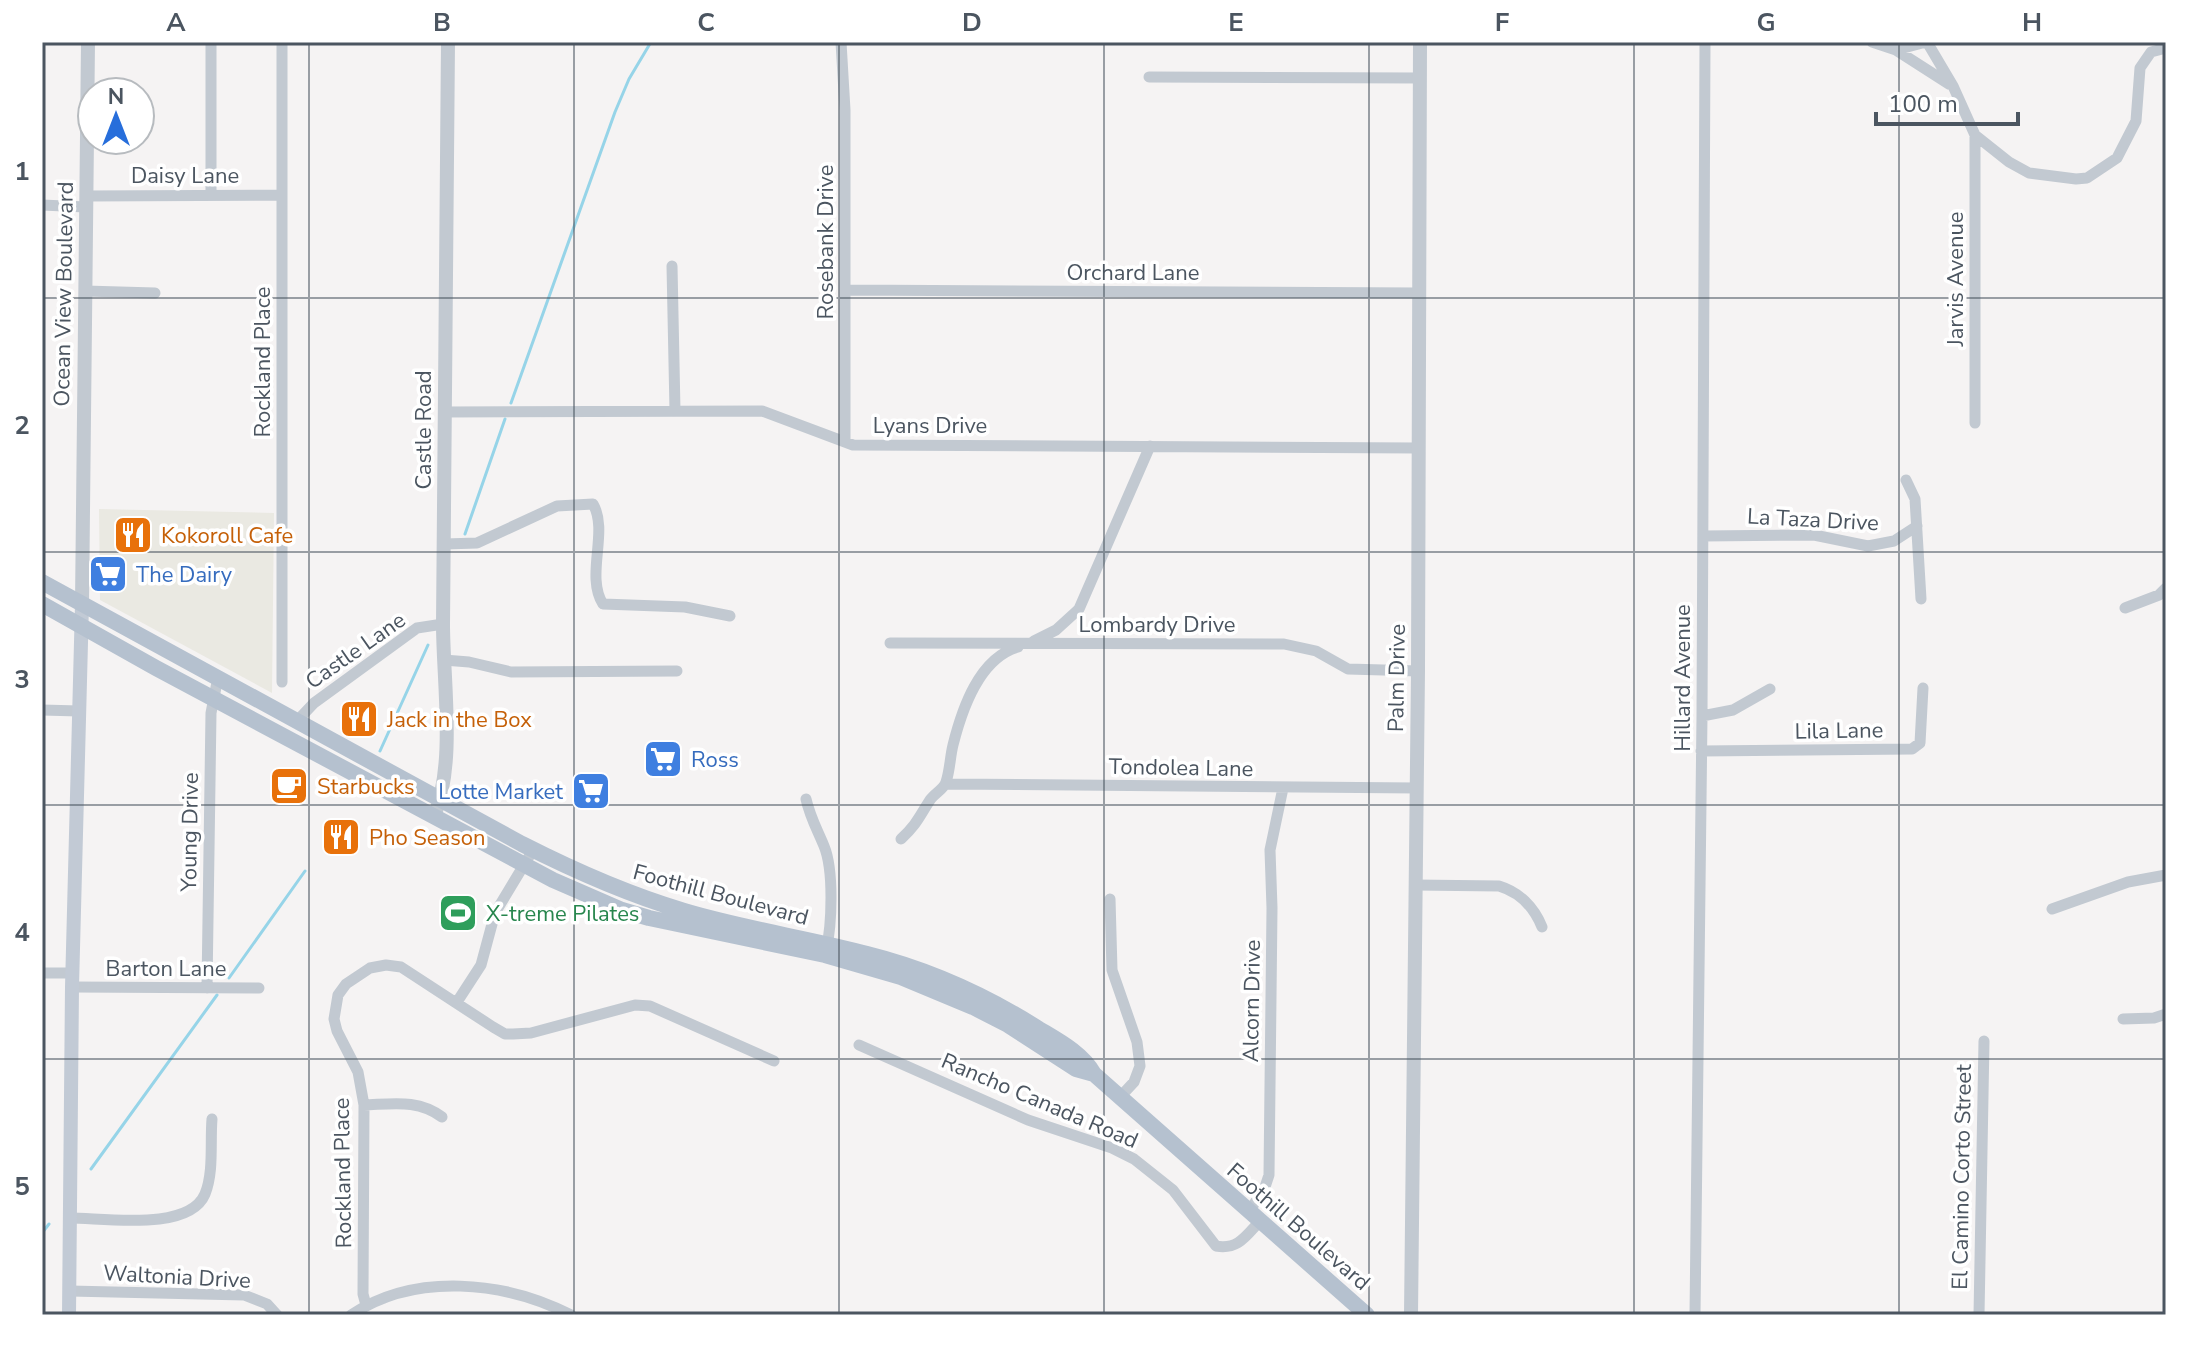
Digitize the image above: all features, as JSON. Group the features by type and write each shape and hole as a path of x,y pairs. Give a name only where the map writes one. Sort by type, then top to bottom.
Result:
{"main road":[{"name":"Foothill Boulevard","path":"42,582 533,850 603,883 727,928"},
{"name":"Foothill Boulevard","path":"42,604 524,865 622,910 727,928 905,966 984,999 1062,1043 1087,1062 1094,1074 1367,1315"},
{"name":"Ocean View Boulevard","path":"69,1315 82,604"}],"street":[{"name":"Ocean View Boulevard","path":"82,604 88,42"},
{"path":"211,42 211,195"},
{"name":"Rockland Place","path":"282,42 282,682"},
{"name":"Castle Road","path":"434,816 445,779 443,624 448,42"},
{"name":"Rosebank Drive","path":"841,42 845,110 845,441"},
{"name":"Palm Drive","path":"1411,1315 1418,671 1420,42"},
{"name":"Hillard Avenue","path":"1695,1315 1705,42"},
{"path":"1872,42 1896,50 1953,86"},
{"path":"1896,50 1926,42 1953,86 1975,135 2009,162 2029,173 2076,179 2087,178 2117,158 2136,121 2140,68 2151,52 2166,48"},
{"path":"1149,77 1420,78"},
{"name":"Jarvis Avenue","path":"1975,135 1975,423"},
{"name":"Daisy Lane","path":"42,205 211,195 282,195"},
{"path":"672,266 675,411"},
{"name":"Orchard Lane","path":"846,290 1419,293"},
{"path":"85,291 155,293"},
{"name":"Lyans Drive","path":"446,412 762,411 853,445 1419,448"},
{"path":"901,839 918,822 931,798 946,784 960,718 975,687 999,654 1056,630 1079,609 1150,446"},
{"path":"1906,480 1915,499 1921,599"},
{"path":"445,544 477,543 557,506 593,504 597,517 596,586 603,604 685,607 730,616"},
{"name":"La Taza Drive","path":"1703,536 1814,535 1868,546 1894,541 1917,526"},
{"path":"2125,608 2159,595 2166,588"},
{"name":"Castle Lane","path":"297,721 314,703 417,628 443,624"},
{"name":"Lombardy Drive","path":"890,643 1284,644 1316,651 1348,669 1418,671"},
{"path":"444,660 469,662 511,672 677,671"},
{"name":"Young Drive","path":"207,988 212,697 218,677"},
{"name":"Lila Lane","path":"1701,751 1912,749 1920,743 1923,688"},
{"path":"1702,716 1733,710 1770,689"},
{"path":"42,710 79,711"},
{"name":"Tondolea Lane","path":"946,784 1417,788"},
{"name":"Alcorn Drive","path":"1254,1216 1269,1175 1272,908 1269,865 1283,788"},
{"path":"806,799 811,821 825,848 828,865 830,923 826,950"},
{"path":"457,1002 480,968 495,913 533,850"},
{"path":"2052,909 2128,882 2166,875"},
{"path":"1415,885 1499,886 1509,889 1517,893 1538,917 1542,927"},
{"path":"1110,899 1112,970 1137,1042 1140,1066 1134,1082 1121,1096"},
{"name":"Rockland Place","path":"366,1305 363,1294 364,1105 358,1072 334,1019 338,995 362,971 379,966 409,970 505,1034 531,1033 617,1008 650,1006 774,1061"},
{"name":"Barton Lane","path":"42,973 73,980 259,988"},
{"path":"2123,1019 2154,1018 2166,1014"},
{"name":"El Camino Corto Street","path":"1979,1315 1984,1041"},
{"name":"Rancho Canada Road","path":"859,1045 1028,1120 1112,1148 1134,1159 1173,1190 1216,1246 1232,1247 1240,1243 1254,1216"},
{"path":"364,1105 419,1104 442,1117"},
{"path":"70,1218 167,1219 186,1214 197,1207 208,1181 212,1119"},
{"path":"351,1315 366,1305 428,1288 496,1288 571,1315"},
{"name":"Waltonia Drive","path":"70,1291 244,1295 267,1304 277,1315"}],"shaded area":[{"path":"99,509 274,513 272,693 100,600"}],"waterway":[{"path":"511,403 615,112 629,79 651,42"},
{"path":"465,534 505,419"},
{"path":"380,751 428,645"},
{"path":"229,978 305,871"},
{"path":"91,1169 217,995"},
{"path":"42,1233 49,1224"}],"place":[{"name":"Kokoroll Cafe","path":"133,535"},
{"name":"The Dairy","path":"108,574"},
{"name":"Jack in the Box","path":"359,719"},
{"name":"Ross","path":"663,759"},
{"name":"Starbucks","path":"289,786"},
{"name":"Lotte Market","path":"591,791"},
{"name":"Pho Season","path":"341,837"},
{"name":"X-treme Pilates","path":"458,913"}]}
